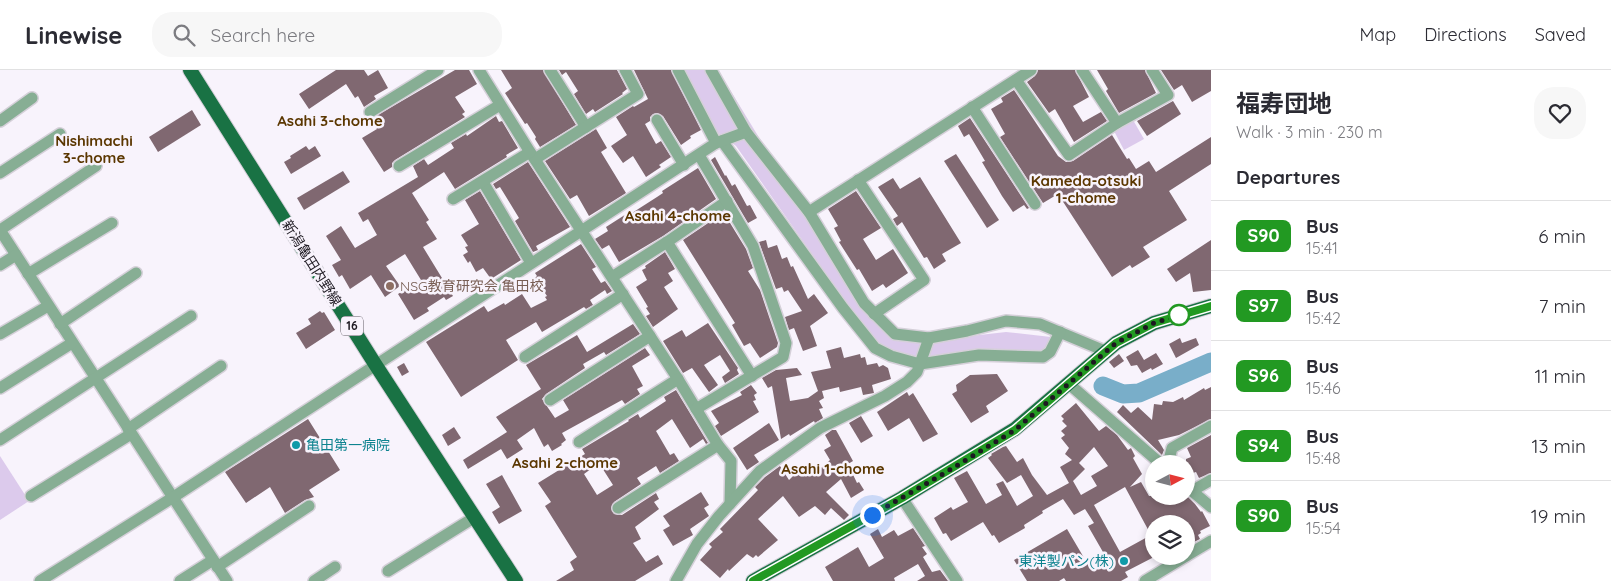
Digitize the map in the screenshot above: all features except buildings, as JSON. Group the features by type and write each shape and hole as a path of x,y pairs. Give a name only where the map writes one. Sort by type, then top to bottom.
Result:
{"main road":[{"name":"新潟亀田内野線","path":"190,70 516,581"},
{"path":"753,581 902,498 1015,430 1116,343 1154,323 1211,306"}],"street":[{"path":"370,112 438,70"},
{"path":"479,70 532,156 678,379 718,445 731,461 730,504"},
{"path":"550,70 586,127"},
{"path":"453,199 586,127 638,94 625,70"},
{"path":"678,70 719,142 875,348 891,356 920,364 979,355 1043,357 1050,352 1060,332"},
{"path":"711,70 746,132 809,212 864,303 895,334 928,338 1006,321 1040,324 1106,351"},
{"path":"809,212 1031,70"},
{"path":"1082,70 1118,123"},
{"path":"1016,80 1069,155 1118,123 1168,95 1152,70"},
{"path":"0,121 32,98"},
{"path":"399,166 500,105"},
{"path":"972,107 1035,204"},
{"path":"657,120 684,165"},
{"path":"40,581 172,498 719,142 746,132"},
{"path":"0,173 60,134"},
{"path":"696,409 782,357 786,343 753,246 699,155"},
{"path":"96,166 0,230 227,581"},
{"path":"858,180 924,280 874,314"},
{"path":"483,182 532,263"},
{"path":"612,277 727,201"},
{"path":"28,274 112,223"},
{"path":"667,242 752,376"},
{"path":"0,265 16,255"},
{"path":"60,324 136,273"},
{"path":"525,357 623,294"},
{"path":"0,334 48,306"},
{"path":"0,440 191,316"},
{"path":"550,400 650,336"},
{"path":"676,581 697,544 719,516 760,471 820,428 885,396 907,382 918,372 928,338"},
{"path":"0,388 72,343"},
{"path":"31,496 130,432 220,366"},
{"path":"579,442 678,379"},
{"path":"1069,384 1151,455"},
{"path":"1170,455 1172,448 1211,426"},
{"path":"618,508 718,445"},
{"path":"1195,486 1211,480"},
{"path":"1195,493 1211,507"},
{"path":"902,498 957,581"},
{"path":"180,581 215,563 309,506"},
{"path":"388,571 475,517"},
{"path":"1195,551 1211,541"},
{"path":"1145,581 1171,565"},
{"path":"314,581 335,567"}],"shaded area":[{"path":"682,70 718,70 859,302 894,338 935,340 1006,332 1051,337 1048,348 1038,354 979,350 915,358 876,345 736,146 714,130"},
{"path":"1133,120 1144,139 1124,150 1114,131"},
{"path":"0,456 29,501 0,520"}],"waterway":[{"path":"1103,386 1123,394 1139,393 1211,362"}],"bus line":[{"name":"S90","path":"753,581 902,498 1015,430 1116,343 1154,323 1211,306"}],"place":[{"name":"NSG教育研究会 亀田校","path":"390,286"},
{"name":"亀田第一病院","path":"296,445"},
{"name":"東洋製パン(株)","path":"1124,561"}],"district":[{"name":"Asahi 3-chome","path":"330,121"},
{"name":"Nishimachi 3-chome","path":"94,150"},
{"name":"Kameda-otsuki 1-chome","path":"1086,190"},
{"name":"Asahi 4-chome","path":"678,216"},
{"name":"Asahi 2-chome","path":"565,463"},
{"name":"Asahi 1-chome","path":"833,469"}],"route":[{"path":"872,515 1015,430 1116,343 1154,323 1179,315"}]}
